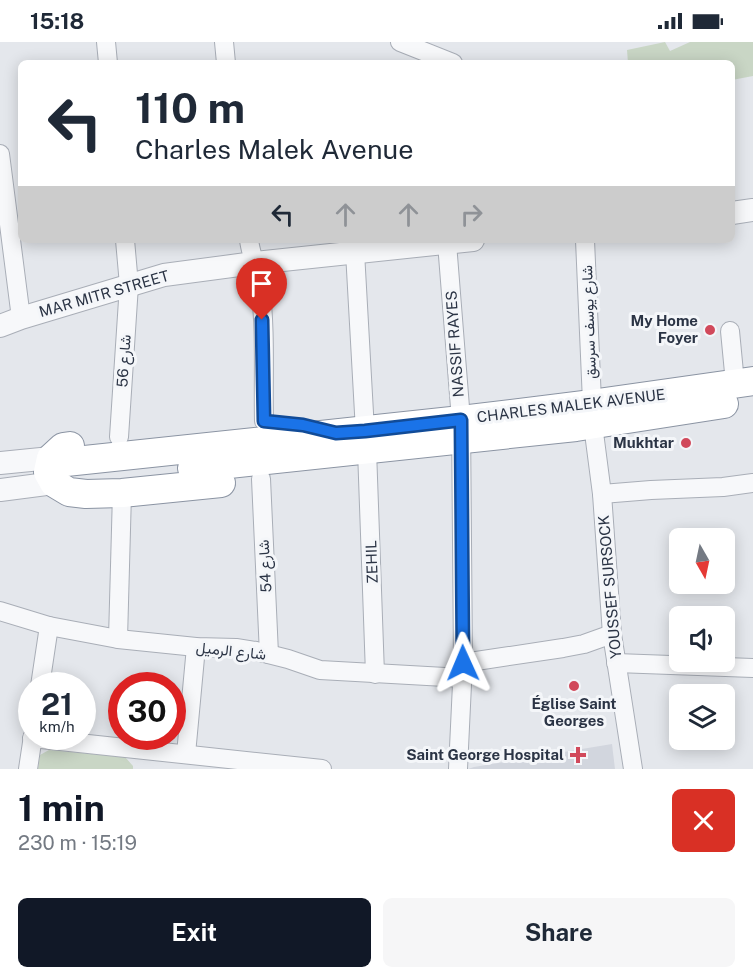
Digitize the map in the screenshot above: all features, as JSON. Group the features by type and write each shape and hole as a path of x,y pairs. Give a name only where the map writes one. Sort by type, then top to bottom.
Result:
{"highway":[{"name":"CHARLES MALEK AVENUE","path":"60,471 592,415 747,388"},
{"path":"264,421 303,425 352,442 261,479 122,493 69,492 60,471 63,447 119,437 264,421"}],"street":[{"path":"105,42 108,60"},
{"path":"224,42 226,60"},
{"path":"400,42 445,60"},
{"path":"0,154 10,322"},
{"path":"735,213 753,210"},
{"name":"شارع 56","path":"119,437 129,285 125,243"},
{"path":"250,243 258,274 262,303 264,421"},
{"name":"MAR MITR STREET","path":"10,322 164,275 254,262 447,243"},
{"name":"NASSIF RAYES","path":"447,243 461,430 463,671 458,769"},
{"name":"شارع يوسف سرسق","path":"585,243 592,415"},
{"name":"ZEHIL","path":"355,252 352,442 375,674"},
{"path":"730,331 747,388"},
{"name":"YOUSSEF SURSOCK","path":"592,415 602,494 612,634 633,769"},
{"path":"0,463 60,471"},
{"path":"0,490 60,471"},
{"name":"شارع 54","path":"261,479 269,654"},
{"path":"602,494 651,489 723,487 753,483"},
{"path":"118,639 122,493"},
{"name":"شارع الرميل","path":"0,611 49,626 118,639 196,647 236,648 269,654 320,670 375,674 463,671 584,644 612,634"},
{"path":"42,672 49,626"},
{"path":"186,754 196,647"},
{"path":"616,663 753,668"},
{"path":"28,769 30,750"},
{"path":"95,750 144,760 186,754 287,767 322,769"}],"shaded area":[{"name":"Saint George Hospital","path":"612,744 615,769 468,769 474,767"}],"green space":[{"path":"665,42 670,51 690,42 753,42 753,76 735,79 735,60 628,60 627,50"},
{"path":"49,750 125,757 133,769 38,769 40,755"}],"place":[{"name":"My Home Foyer","path":"710,330"},
{"name":"Mukhtar","path":"686,443"},
{"name":"Église Saint Georges","path":"574,686"},
{"name":"Saint George Hospital","path":"578,755"}],"route":[{"path":"262,320 264,421 303,425 336,433 461,420 463,663"}]}
